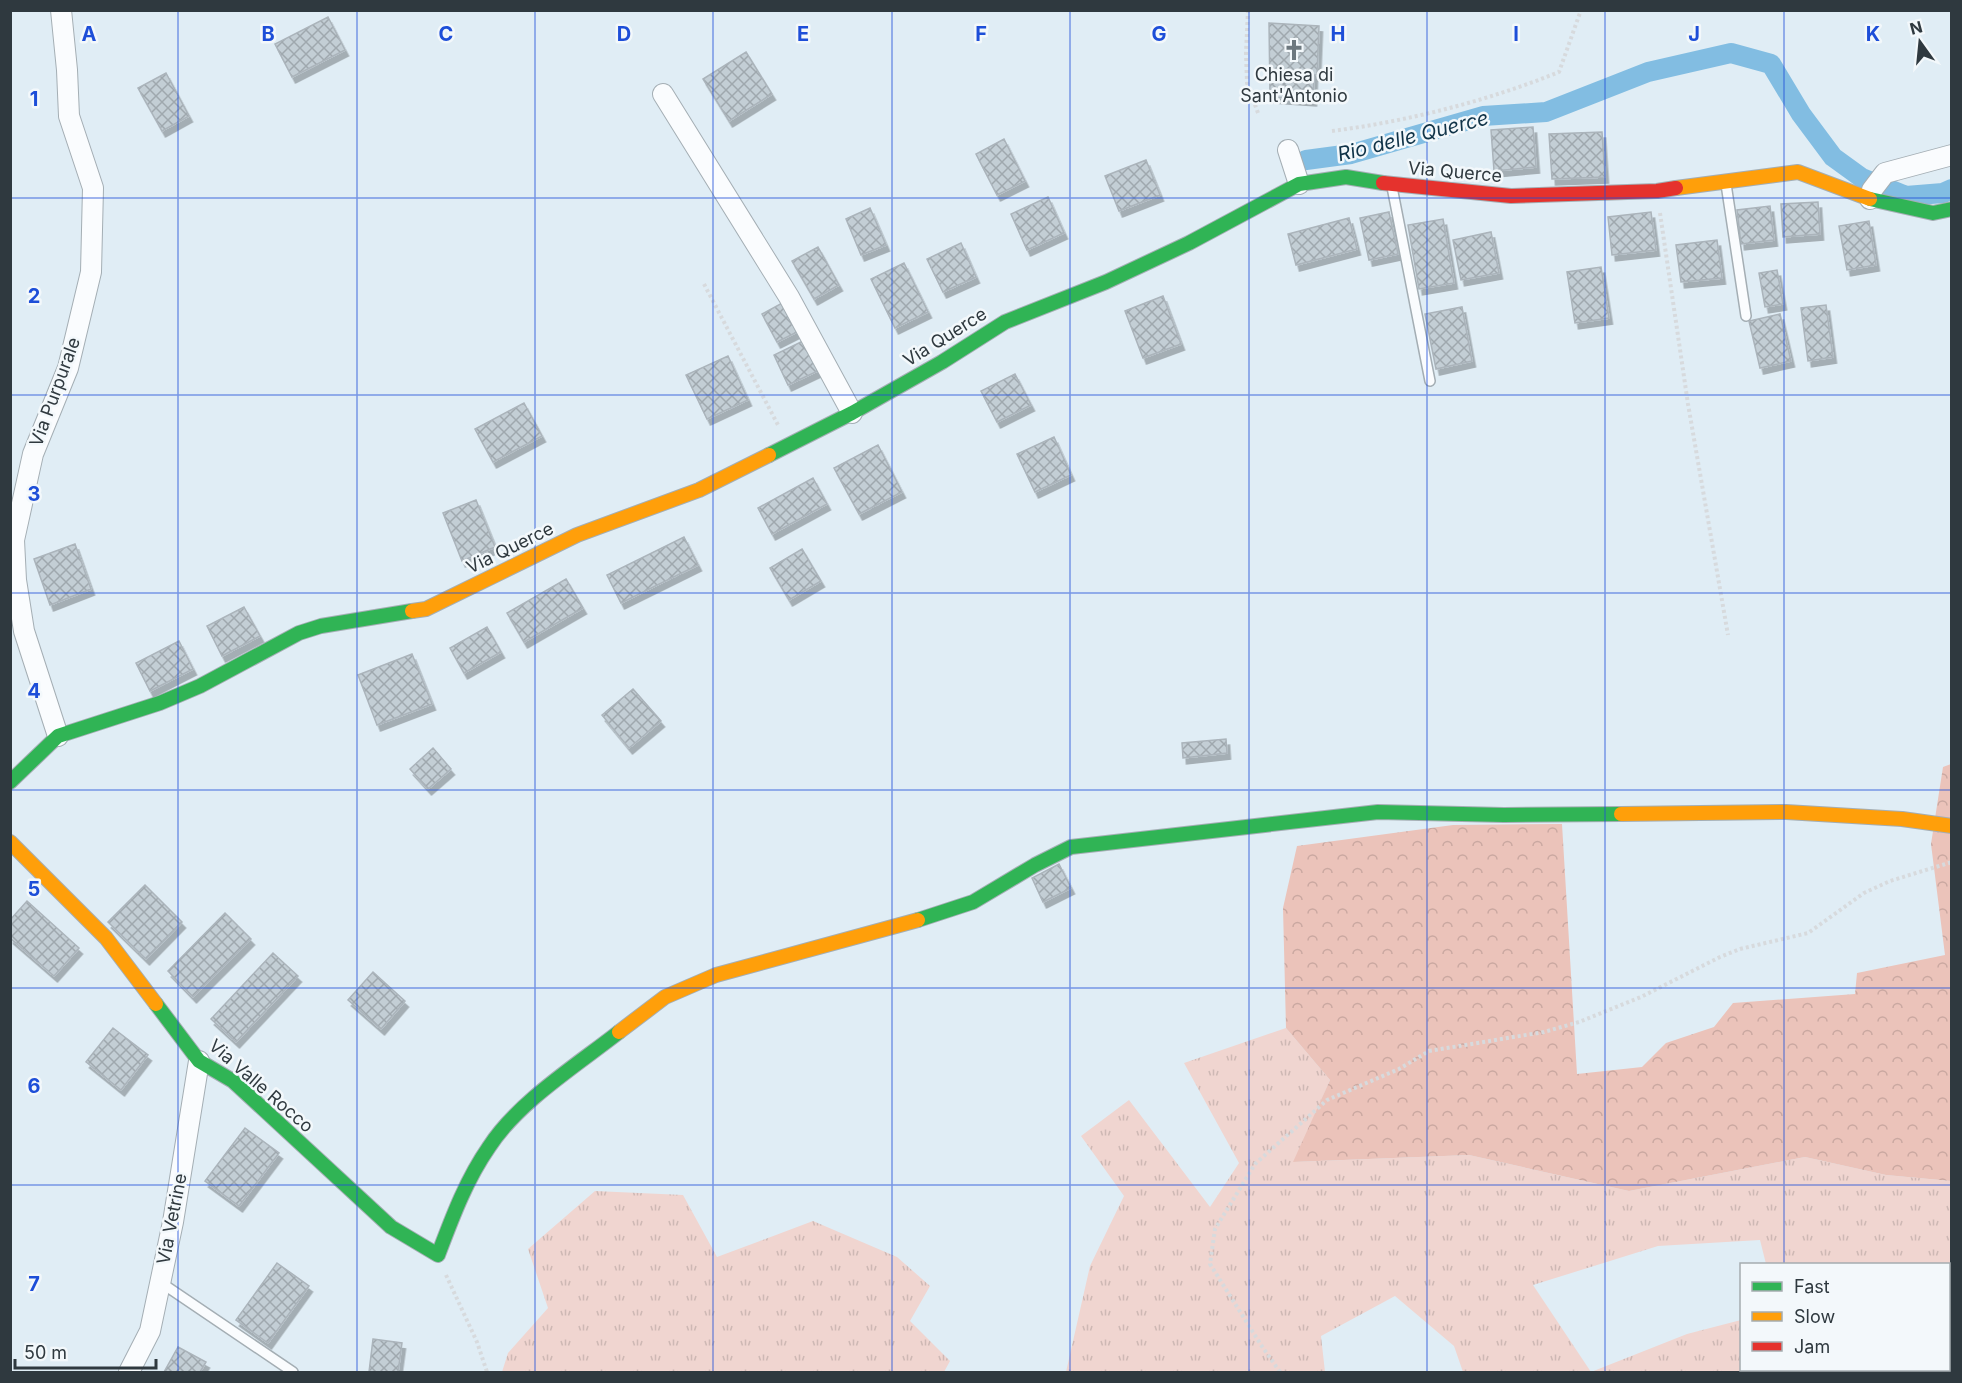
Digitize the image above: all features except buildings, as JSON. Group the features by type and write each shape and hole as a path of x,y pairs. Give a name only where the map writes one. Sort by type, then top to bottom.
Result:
{"street":[{"name":"Via Purpurale","path":"58,736 24,631 16,580 14,540 33,454 68,368 91,272 93,188 69,116 68,70 61,10"},
{"path":"663,94 789,297 852,413"},
{"path":"1288,150 1299,184"},
{"path":"1871,195 1885,173 1952,155"},
{"name":"Via Querce","path":"10,782 58,736 160,703 200,686 299,633 321,626 426,609 556,544 699,490 852,413 942,362 1005,322 1127,272 1189,243 1299,184 1346,177 1511,196 1656,191 1798,172 1932,213 1952,208"},
{"path":"438,1255 457,1205 489,1146 527,1103 665,997 716,975 917,920 973,902 1035,865 1071,847 1378,812 1504,815 1786,812 1902,819 1952,826"},
{"name":"Via Valle Rocco","path":"10,842 106,938 199,1060 233,1082 391,1227 438,1255"},
{"name":"Via Vetrine","path":"129,1372 150,1331 173,1222 199,1060"}],"lane":[{"path":"1725,182 1746,316"},
{"path":"1392,184 1430,381"},
{"path":"160,1282 293,1372"}],"path":[{"path":"1248,10 1247,83 1258,112"},
{"path":"1332,131 1383,124 1520,88 1559,72 1581,10"},
{"path":"1656,191 1688,404 1728,634"},
{"path":"704,284 788,444"},
{"path":"1280,1372 1210,1264 1215,1229 1255,1164 1327,1100 1399,1069 1429,1051 1544,1032 1579,1023 1641,997 1740,949 1808,933 1864,893 1890,881 1952,862"},
{"path":"438,1255 477,1342 487,1372"}],"green space":[{"path":"1951,764 1951,1181 1886,1175 1805,1157 1629,1191 1469,1155 1293,1162 1330,1080 1286,1028 1283,908 1297,846 1453,825 1562,824 1577,1074 1642,1067 1666,1043 1714,1027 1733,1003 1855,994 1857,973 1945,955 1931,844 1943,767"},
{"path":"1286,1028 1330,1080 1294,1162 1469,1155 1629,1191 1805,1157 1886,1175 1951,1181 1951,1372 1591,1372 1463,1372 1454,1346 1395,1296 1321,1336 1325,1372 1066,1372 1090,1266 1124,1196 1081,1136 1129,1100 1210,1207 1239,1163 1184,1063"},
{"path":"595,1191 683,1195 717,1257 813,1221 897,1257 930,1286 910,1321 950,1361 944,1372 502,1372 508,1353 548,1308 528,1249"}],"waterway":[{"name":"Rio delle Querce","path":"1306,160 1351,154 1483,116 1546,112 1648,72 1731,53 1771,64 1801,114 1833,157 1862,178 1906,196 1943,193 1952,189"}],"traffic: fast":[{"path":"769,455 852,413 942,362 1005,322 1106,282 1189,243 1299,184 1346,177 1383,183"},
{"path":"1870,199 1933,213 1952,209"},
{"path":"10,782 58,736 160,703 200,686 299,633 321,626 412,611"},
{"path":"918,920 973,902 1035,865 1071,847 1378,812 1504,815 1621,814"},
{"path":"156,1004 199,1061 233,1081 391,1227 438,1255 466,1186 501,1130 549,1085 619,1032"}],"traffic: slow":[{"path":"1676,188 1798,172 1870,199"},
{"path":"412,611 426,609 577,535 699,490 769,455"},
{"path":"1621,814 1786,812 1902,819 1952,826"},
{"path":"10,842 106,938 156,1004"},
{"path":"619,1032 665,997 716,975 918,920"}],"traffic: jam":[{"path":"1383,183 1511,196 1657,191 1676,188"}],"place":[{"name":"Chiesa di Sant'Antonio","path":"1294,50"}]}
